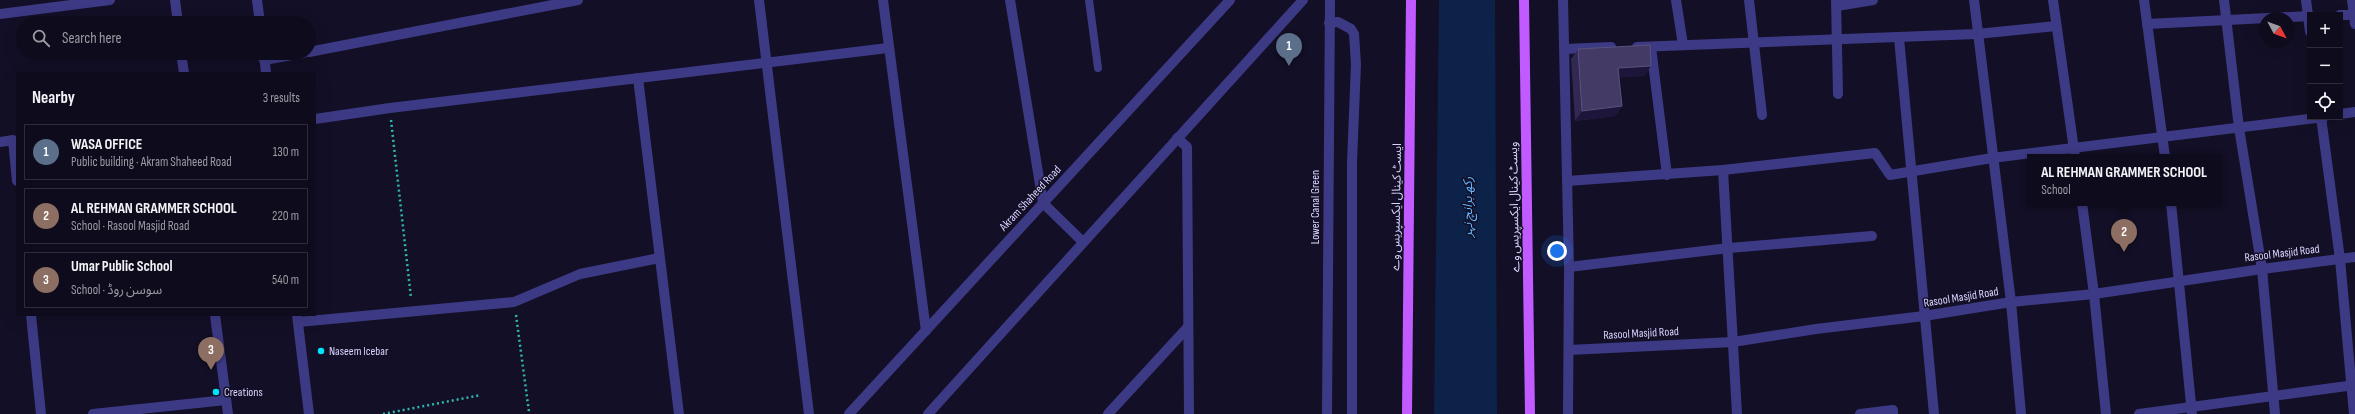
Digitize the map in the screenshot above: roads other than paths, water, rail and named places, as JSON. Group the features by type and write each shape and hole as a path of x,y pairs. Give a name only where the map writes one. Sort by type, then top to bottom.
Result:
{"main road":[{"path":"1407,0 1410,10 1411,56"},
{"name":"ایسٹ کینال ایکسپریس وے","path":"1407,414 1411,0"},
{"name":"ویسٹ کینال ایکسپریس وے","path":"1524,0 1530,414"}],"street":[{"path":"0,14 110,0"},
{"path":"174,0 177,16"},
{"path":"257,0 259,16"},
{"path":"316,51 578,0"},
{"path":"759,0 809,414"},
{"path":"883,0 888,48 926,331"},
{"path":"1010,0 1043,203 1083,242"},
{"name":"Akram Shaheed Road","path":"849,414 1230,0"},
{"path":"928,414 1303,0"},
{"name":"Lower Canal Green","path":"1327,414 1330,0"},
{"path":"1563,0 1569,267 1568,414"},
{"path":"1676,0 1683,45"},
{"path":"1749,0 1755,41 1762,116"},
{"path":"1838,94 1836,39 1837,3 1873,0"},
{"path":"1974,0 1992,158 2011,302 2021,414"},
{"path":"2053,0 2075,152"},
{"path":"2144,0 2165,154"},
{"path":"2224,0 2238,128 2262,269 2274,394 2274,414"},
{"path":"2306,0 2308,12"},
{"path":"2343,16 2354,20 2352,0"},
{"path":"2147,24 2307,16"},
{"path":"1329,22 1338,22 1351,28 1354,34 1356,64 1352,162 1352,414"},
{"path":"1565,48 1683,45 1755,41 1899,38 1977,34 2056,26"},
{"path":"1899,38 1934,414"},
{"path":"1651,46 1667,175"},
{"path":"316,119 390,108 888,48"},
{"path":"182,60 184,72"},
{"path":"264,60 266,72"},
{"path":"638,78 679,414"},
{"path":"2343,114 2355,112"},
{"path":"2047,154 2075,152 2163,136 2307,119"},
{"path":"2322,120 2340,259 2353,385 2354,414"},
{"path":"1177,138 1186,147 1189,414"},
{"path":"0,142 15,140 16,160"},
{"path":"1567,181 1723,170 1875,153 1890,176 1911,171 1992,158 2027,155"},
{"path":"1723,170 1729,248 1737,414"},
{"path":"2082,206 2094,294 2106,414"},
{"path":"2170,206 2192,410"},
{"path":"1569,267 1729,248 1872,236"},
{"path":"309,414 297,318 514,302 580,274 659,258"},
{"name":"Rasool Masjid Road","path":"1569,350 1733,342 1816,329 1924,316 2011,302 2094,294 2179,280 2355,258"},
{"path":"31,316 41,414"},
{"path":"215,316 228,414"},
{"path":"1108,414 1188,327"},
{"path":"2139,414 2192,410 2274,394 2353,385"},
{"path":"94,414 226,400"},
{"path":"1860,414 1893,410 1893,414"}],"lane":[{"path":"1089,0 1098,68"}],"water":[{"name":"رکھ برانچ نہر","path":"1439,0 1495,0 1497,414 1434,414"}],"place":[{"name":"WASA OFFICE","path":"1289,66"},
{"name":"AL REHMAN GRAMMER SCHOOL","path":"2124,252"},
{"name":"Naseem Icebar","path":"321,351"},
{"name":"Umar Public School","path":"211,370"},
{"name":"Creations","path":"216,392"}]}
